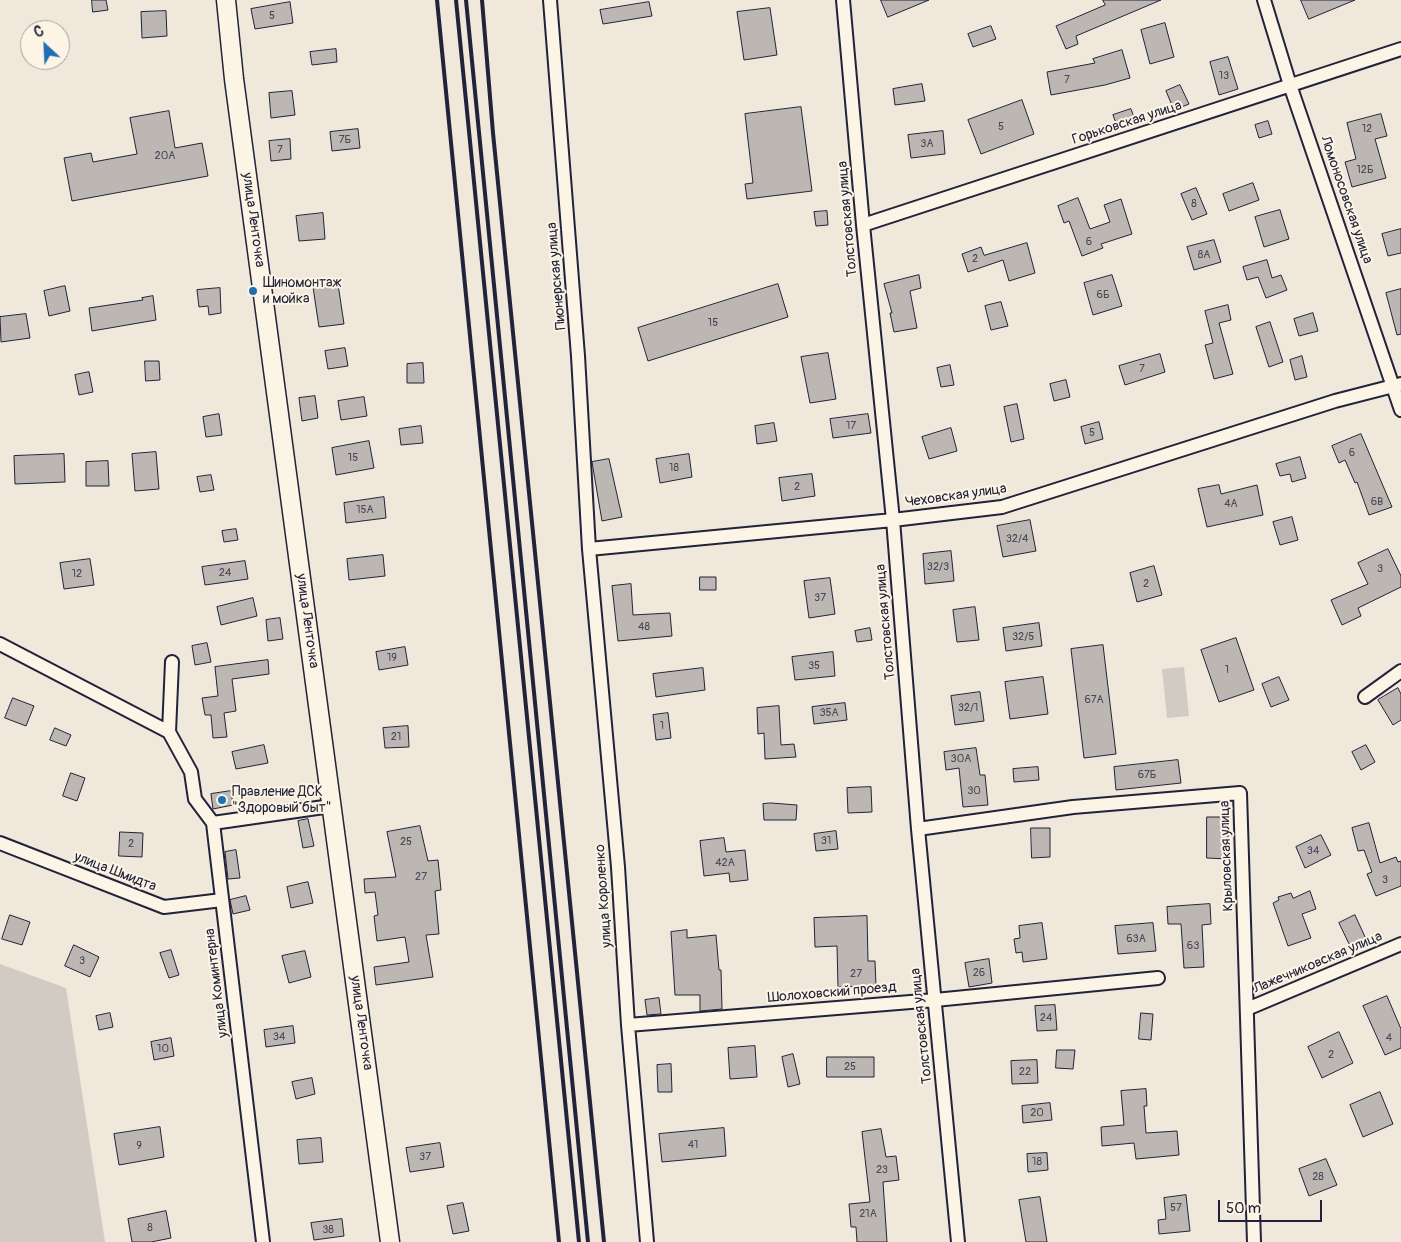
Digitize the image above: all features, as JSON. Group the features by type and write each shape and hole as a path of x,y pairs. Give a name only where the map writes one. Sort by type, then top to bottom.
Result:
{"main road":[{"name":"улица Ленточка","path":"226,0 234,79 390,1242"}],"street":[{"name":"Пионерская улица","path":"550,0 578,356 589,549"},
{"name":"Толстовская улица","path":"843,0 863,225 894,520 918,829 958,1242"},
{"name":"Ломоносовская улица","path":"1264,0 1290,85 1397,385 1401,410"},
{"name":"Горьковская улица","path":"863,225 1401,50"},
{"name":"Чеховская улица","path":"589,549 894,520 1002,507 1335,400 1397,385"},
{"name":"улица Короленко","path":"589,549 618,867 628,1025 647,1242"},
{"path":"0,644 169,732"},
{"path":"172,662 169,732 191,772 195,799 213,823 331,806"},
{"path":"1365,697 1401,671"},
{"name":"Крыловская улица","path":"918,829 1083,806 1240,793 1254,1242"},
{"name":"улица Коминтерна","path":"213,823 263,1242"},
{"name":"улица Шмидта","path":"0,843 164,907 222,900"},
{"name":"Лажечниковская улица","path":"1246,1009 1401,944"},
{"name":"Шолоховский проезд","path":"628,1025 935,1000 1158,978"}],"shaded area":[{"path":"1184,667 1189,716 1167,718 1162,669"},
{"path":"0,964 66,988 105,1242 0,1242"}],"building":[{"path":"92,0 106,0 108,10 93,12"},
{"path":"881,0 929,0 888,17"},
{"path":"1103,0 1161,0 1076,36 1078,44 1066,49 1056,26 1105,5"},
{"path":"1301,0 1355,0 1309,19"},
{"path":"290,2 293,23 255,29 251,9"},
{"path":"649,2 652,16 603,24 600,10"},
{"path":"770,8 777,55 744,60 737,12"},
{"path":"166,11 167,36 142,38 141,12"},
{"path":"1165,23 1174,57 1150,64 1141,30"},
{"path":"991,26 996,39 973,47 968,34"},
{"path":"336,49 337,62 312,65 310,52"},
{"path":"1122,50 1130,78 1105,85 1051,95 1047,72 1095,63 1093,59"},
{"path":"1228,57 1238,89 1219,95 1210,62"},
{"path":"922,84 925,101 895,105 893,89"},
{"path":"1180,85 1189,104 1174,110 1166,91"},
{"path":"292,91 295,115 271,118 269,93"},
{"path":"1022,100 1034,134 981,154 968,120"},
{"path":"801,107 812,191 747,199 745,184 753,183 745,114"},
{"path":"1131,109 1135,120 1117,126 1113,115"},
{"path":"169,111 175,148 202,143 208,176 72,201 64,158 91,153 93,162 137,154 130,118"},
{"path":"1381,114 1387,136 1375,139 1386,178 1352,187 1345,162 1356,159 1347,123"},
{"path":"1268,121 1272,134 1259,138 1255,125"},
{"path":"358,129 360,148 332,151 330,132"},
{"path":"943,131 945,154 911,158 908,135"},
{"path":"290,139 291,159 271,161 269,141"},
{"path":"1253,183 1259,200 1229,211 1223,194"},
{"path":"1196,188 1207,214 1192,220 1181,194"},
{"path":"1078,198 1090,229 1110,222 1104,205 1121,199 1132,234 1101,244 1103,248 1082,256 1069,221 1064,223 1058,206"},
{"path":"1280,210 1289,239 1264,247 1255,217"},
{"path":"827,211 828,225 816,226 814,212"},
{"path":"323,213 325,239 299,241 296,216"},
{"path":"1401,229 1401,253 1388,256 1382,234"},
{"path":"1214,240 1221,262 1194,270 1187,247"},
{"path":"1027,243 1035,273 1009,281 1003,260 968,272 962,254 981,247 984,255"},
{"path":"1267,260 1272,278 1281,275 1287,290 1266,298 1258,277 1247,280 1243,267"},
{"path":"919,275 921,288 910,291 917,328 894,332 890,313 892,313 884,284"},
{"path":"1112,275 1122,306 1093,315 1084,283"},
{"path":"338,284 344,324 319,327 313,287"},
{"path":"778,284 788,317 648,361 638,328"},
{"path":"65,286 70,311 49,316 44,291"},
{"path":"220,288 221,313 209,315 208,306 199,307 197,290"},
{"path":"1401,289 1401,334 1397,335 1386,293"},
{"path":"153,296 156,320 92,331 89,308 143,300 142,298"},
{"path":"1001,302 1008,326 991,330 985,306"},
{"path":"1228,305 1231,320 1219,323 1233,374 1214,379 1205,345 1213,343 1205,311"},
{"path":"1313,313 1318,331 1299,336 1294,319"},
{"path":"26,314 30,338 1,342 0,317"},
{"path":"1270,322 1283,362 1269,367 1256,327"},
{"path":"345,348 348,366 328,369 325,351"},
{"path":"828,353 836,399 810,403 801,357"},
{"path":"1160,354 1165,372 1125,385 1119,366"},
{"path":"1302,356 1307,377 1295,380 1290,360"},
{"path":"145,361 159,361 160,380 146,381"},
{"path":"423,363 424,383 407,383 407,364"},
{"path":"950,365 954,385 941,387 937,368"},
{"path":"89,372 93,392 79,395 75,375"},
{"path":"1066,380 1070,397 1054,401 1050,384"},
{"path":"315,396 318,418 302,421 299,398"},
{"path":"364,397 367,416 341,420 338,401"},
{"path":"1017,404 1024,439 1011,442 1004,407"},
{"path":"219,414 222,435 206,437 203,417"},
{"path":"868,414 871,433 833,438 830,419"},
{"path":"1099,422 1103,439 1085,444 1081,427"},
{"path":"774,423 777,441 757,444 755,426"},
{"path":"421,426 423,443 401,445 399,429"},
{"path":"951,428 957,451 929,459 922,437"},
{"path":"1361,434 1392,507 1369,515 1357,482 1355,483 1345,460 1339,463 1332,446"},
{"path":"369,441 374,468 336,475 332,448"},
{"path":"156,452 159,489 135,491 132,454"},
{"path":"64,454 65,482 15,484 14,456"},
{"path":"689,454 692,477 660,483 656,459"},
{"path":"1300,457 1306,478 1292,482 1290,474 1280,476 1276,464"},
{"path":"609,459 622,517 602,521 592,462"},
{"path":"108,461 109,486 86,486 86,462"},
{"path":"812,474 815,496 782,501 779,478"},
{"path":"211,475 214,490 200,492 197,477"},
{"path":"1219,485 1221,494 1257,485 1263,515 1207,527 1198,489"},
{"path":"384,497 386,518 346,523 344,503"},
{"path":"1292,517 1298,540 1280,545 1273,522"},
{"path":"1030,520 1036,551 1003,557 997,526"},
{"path":"236,529 238,540 224,542 222,531"},
{"path":"1388,549 1401,576 1401,587 1358,608 1361,616 1342,625 1331,600 1368,584 1358,563"},
{"path":"951,551 954,581 925,584 923,554"},
{"path":"383,555 385,576 349,580 347,559"},
{"path":"90,559 94,585 64,589 60,563"},
{"path":"245,561 248,579 205,585 202,567"},
{"path":"1154,566 1162,595 1137,602 1130,573"},
{"path":"700,577 716,577 716,590 700,590"},
{"path":"830,578 835,614 809,618 804,581"},
{"path":"631,584 633,615 670,613 672,636 618,641 612,586"},
{"path":"253,598 257,616 221,625 217,607"},
{"path":"975,607 979,640 957,642 953,610"},
{"path":"280,618 283,639 268,641 266,620"},
{"path":"1039,623 1042,646 1006,651 1003,628"},
{"path":"870,628 872,640 857,642 855,631"},
{"path":"1236,638 1254,690 1219,702 1201,650"},
{"path":"207,643 211,662 195,665 192,646"},
{"path":"1103,645 1116,754 1084,758 1071,649"},
{"path":"405,647 408,665 379,670 376,652"},
{"path":"833,652 835,676 795,680 792,657"},
{"path":"268,660 269,674 232,679 236,711 224,713 227,737 213,738 211,715 205,715 202,698 218,696 215,667"},
{"path":"703,668 705,690 656,697 653,674"},
{"path":"1043,677 1048,714 1010,719 1005,682"},
{"path":"1279,677 1289,700 1271,707 1262,684"},
{"path":"1398,688 1401,694 1401,720 1393,725 1378,700"},
{"path":"980,692 984,721 955,725 951,696"},
{"path":"13,698 34,706 26,726 5,718"},
{"path":"845,703 847,720 814,724 812,707"},
{"path":"779,706 781,745 794,744 796,757 765,759 764,733 758,734 757,708"},
{"path":"668,713 671,738 656,740 653,715"},
{"path":"408,726 409,747 385,748 383,728"},
{"path":"55,728 71,735 66,746 50,740"},
{"path":"264,745 268,763 236,769 232,752"},
{"path":"1366,745 1375,762 1361,770 1352,752"},
{"path":"976,748 980,775 985,775 988,805 963,807 959,768 946,770 944,752"},
{"path":"1178,760 1181,783 1116,790 1114,767"},
{"path":"1038,767 1039,780 1014,782 1013,769"},
{"path":"71,773 85,778 77,801 63,796"},
{"path":"871,787 872,812 848,813 847,788"},
{"name":"Правление ДСК \"Здоровый быт\"","path":"231,791 233,805 213,809 211,794"},
{"path":"763,804 797,805 796,820 764,820"},
{"path":"1207,817 1228,817 1228,859 1207,858"},
{"path":"308,819 314,846 303,848 298,821"},
{"path":"1369,823 1380,863 1396,857 1398,862 1401,861 1401,886 1376,896 1367,874 1372,872 1364,850 1358,851 1352,828"},
{"path":"420,826 428,861 438,860 441,890 435,891 439,934 426,935 433,977 376,985 374,967 409,962 405,937 377,941 374,916 378,915 375,892 365,893 364,879 396,877 387,832"},
{"path":"1031,828 1050,828 1050,857 1032,858"},
{"path":"836,831 838,849 816,851 814,834"},
{"path":"120,832 143,833 142,857 119,856"},
{"path":"1321,835 1331,855 1305,868 1296,847"},
{"path":"724,838 726,852 745,850 748,880 730,882 729,873 704,876 700,841"},
{"path":"236,850 240,878 228,879 225,852"},
{"path":"308,882 313,903 291,908 287,887"},
{"path":"1310,891 1316,909 1302,914 1311,938 1288,946 1273,903 1279,900 1278,897 1291,893 1293,898"},
{"path":"246,896 250,910 233,914 230,900"},
{"path":"1210,904 1211,924 1202,925 1204,967 1184,968 1181,924 1168,924 1167,907"},
{"path":"10,915 30,922 22,945 2,939"},
{"path":"1355,915 1366,939 1350,946 1339,923"},
{"path":"867,916 868,961 875,961 876,986 838,987 837,946 815,947 814,918"},
{"path":"1042,923 1047,959 1023,962 1022,952 1016,953 1014,939 1020,938 1019,926"},
{"path":"1153,923 1156,951 1118,954 1115,926"},
{"path":"687,930 687,938 716,935 719,970 721,970 722,1009 700,1011 700,995 675,995 671,932"},
{"path":"74,945 99,957 90,977 65,966"},
{"path":"171,950 179,975 169,978 160,953"},
{"path":"305,951 311,977 289,983 282,956"},
{"path":"989,959 992,983 969,987 965,963"},
{"path":"1387,996 1401,1029 1401,1048 1385,1055 1363,1006"},
{"path":"659,998 661,1014 647,1015 645,1000"},
{"path":"1055,1005 1057,1030 1037,1031 1035,1006"},
{"path":"110,1013 113,1027 99,1030 96,1016"},
{"path":"1141,1013 1153,1014 1151,1040 1139,1039"},
{"path":"293,1026 295,1043 266,1047 264,1030"},
{"path":"1339,1032 1353,1063 1322,1078 1308,1047"},
{"path":"171,1038 174,1056 154,1060 151,1042"},
{"path":"755,1046 757,1077 730,1079 728,1048"},
{"path":"1057,1050 1075,1050 1073,1069 1056,1068"},
{"path":"793,1054 800,1084 788,1087 782,1057"},
{"path":"827,1057 874,1057 874,1077 827,1077"},
{"path":"1037,1060 1038,1083 1012,1084 1011,1061"},
{"path":"671,1064 672,1092 658,1092 657,1065"},
{"path":"312,1078 315,1094 296,1099 292,1082"},
{"path":"1146,1089 1147,1106 1144,1106 1146,1133 1177,1131 1179,1155 1136,1159 1134,1143 1102,1146 1101,1127 1124,1125 1121,1091"},
{"path":"1380,1092 1393,1124 1363,1137 1350,1105"},
{"path":"1050,1103 1052,1120 1023,1123 1022,1106"},
{"path":"160,1127 164,1157 119,1165 114,1134"},
{"path":"724,1128 726,1156 662,1162 659,1134"},
{"path":"881,1129 886,1157 896,1156 899,1180 883,1182 887,1242 857,1242 856,1227 851,1227 849,1204 870,1202 862,1132"},
{"path":"321,1138 323,1162 299,1164 297,1140"},
{"path":"440,1143 444,1167 410,1172 406,1148"},
{"path":"1047,1153 1048,1170 1028,1172 1027,1154"},
{"path":"1326,1159 1337,1185 1309,1196 1299,1169"},
{"path":"1186,1195 1190,1231 1159,1234 1158,1220 1166,1219 1164,1198"},
{"path":"1040,1197 1047,1242 1026,1242 1019,1200"},
{"path":"463,1203 469,1231 453,1234 447,1206"},
{"path":"166,1211 171,1238 151,1242 132,1242 128,1219"},
{"path":"342,1219 344,1236 314,1240 311,1223"}],"railway":[{"path":"437,0 559,1242"},
{"path":"456,0 579,1242"},
{"path":"466,0 588,1242"},
{"path":"482,0 493,133 604,1242"}],"place":[{"name":"Шиномонтаж и мойка","path":"253,291"},
{"name":"Правление ДСК \"Здоровый быт\"","path":"222,800"}]}
